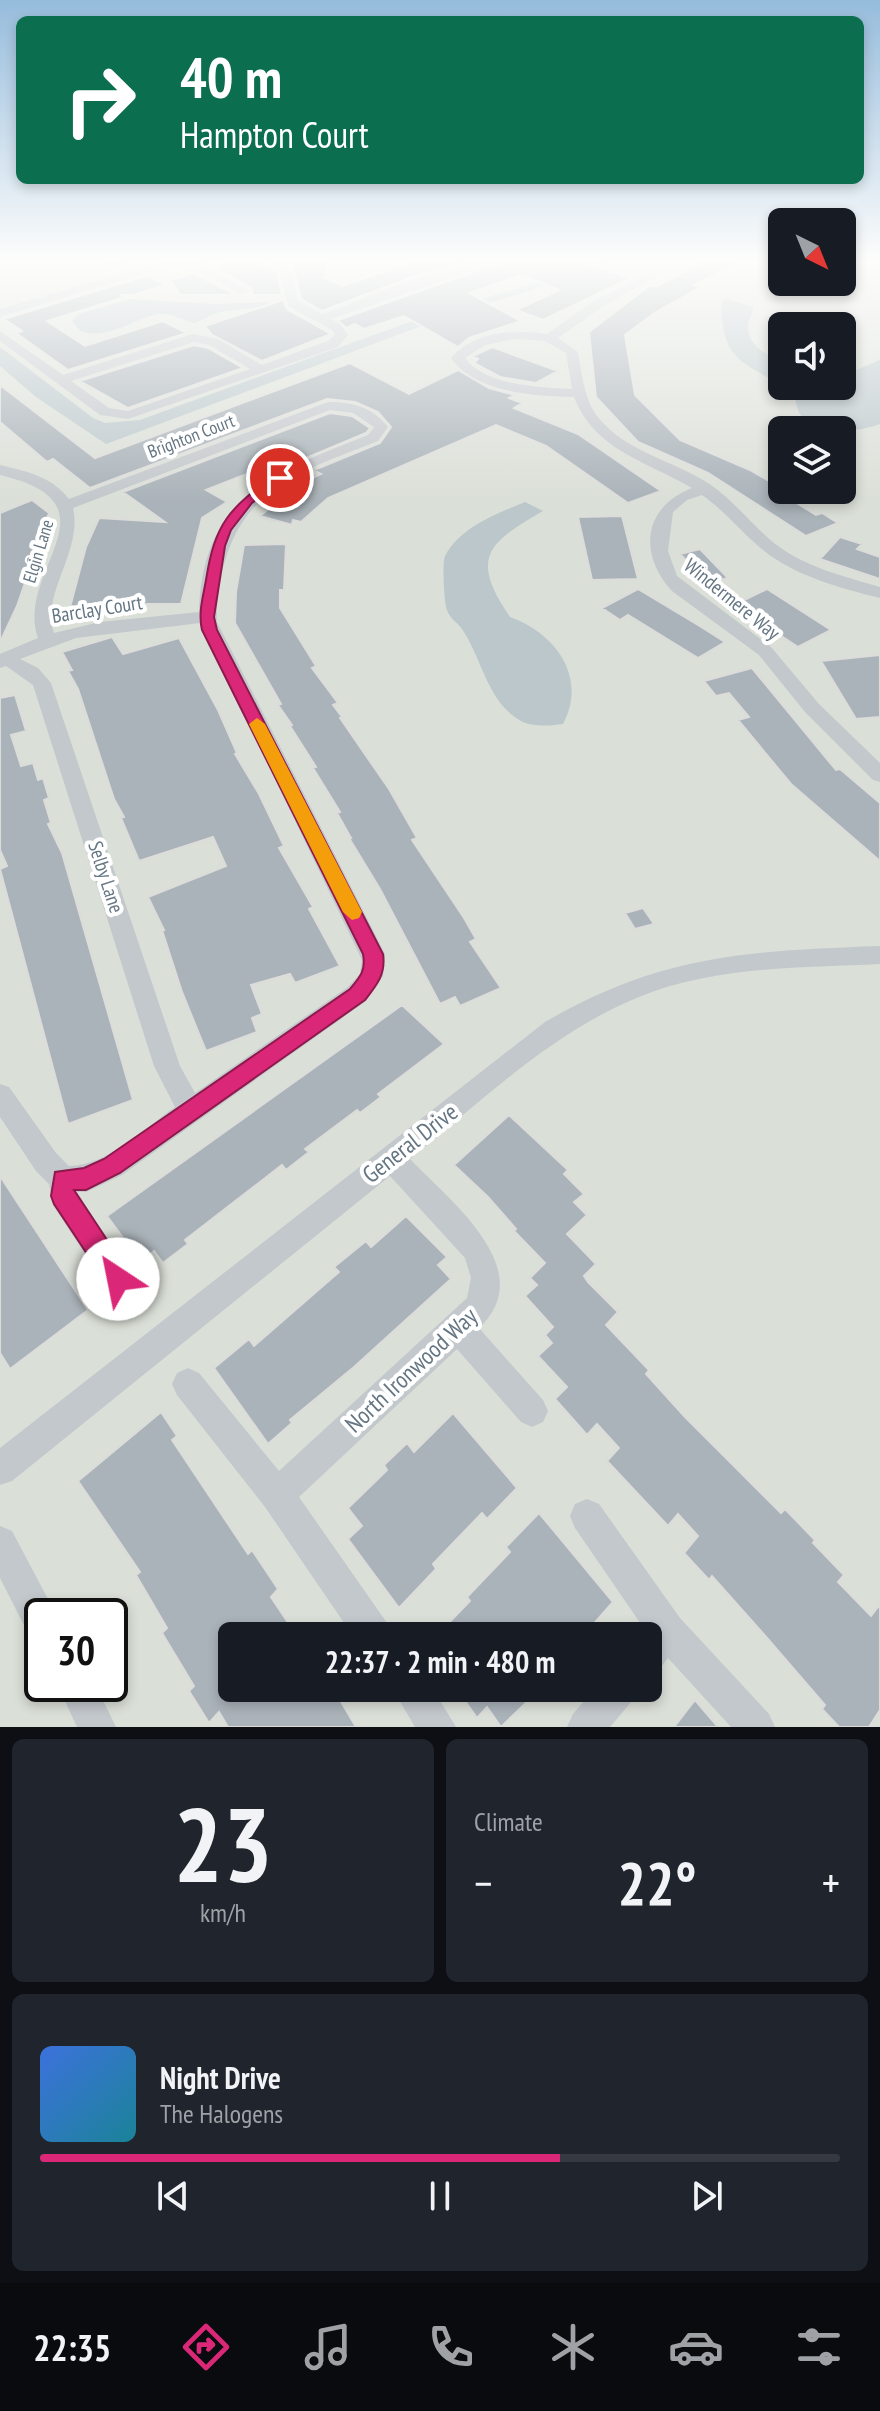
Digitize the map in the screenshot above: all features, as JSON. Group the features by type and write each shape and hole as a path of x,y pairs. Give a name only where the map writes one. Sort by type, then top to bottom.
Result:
{"street":[{"path":"6,340 105,412 128,415 339,340"},
{"path":"60,380 188,340"},
{"path":"201,340 213,342 261,370"},
{"path":"495,340 468,348 458,358 464,367 521,389 549,394 578,393"},
{"path":"553,340 572,352 578,393 592,419 617,443 642,459 705,488 786,559 880,593"},
{"name":"Brighton Court","path":"67,505 328,406 353,408 374,419 381,427 378,434 280,478 238,510 224,530 218,546 207,617"},
{"name":"Elgin Lane","path":"0,470 42,481 62,496 67,505 69,525 42,610 42,625 47,639"},
{"name":"Windermere Way","path":"705,488 682,497 666,510 659,557 666,575 765,651 812,708 880,775"},
{"path":"63,1179 86,1179 112,1166 357,994 372,978 375,966 373,954 210,630 207,617"},
{"name":"Barclay Court","path":"3,660 47,639 91,628 207,617"},
{"name":"Selby Lane","path":"3,660 31,672 42,683 167,1066 178,1091 192,1110"},
{"name":"General Drive","path":"0,1469 554,1029 606,998 686,970 732,963 880,955"},
{"path":"0,1095 46,1162 63,1179 63,1196 118,1279"},
{"name":"North Ironwood Way","path":"277,1495 459,1328 478,1309 486,1292 484,1263 475,1248 391,1158"},
{"path":"459,1328 532,1411"},
{"path":"188,1384 277,1495 364,1622"},
{"path":"587,1516 646,1622"},
{"path":"0,1543 29,1598"},
{"path":"662,1646 756,1727"},
{"path":"84,1702 97,1727"},
{"path":"420,1702 437,1727"},
{"path":"586,1727 607,1702"}],"shaded area":[{"path":"0,340 768,340 768,400 856,400 856,340 880,340 880,1727 0,1727"},
{"path":"361,340 385,340 106,444 36,397 0,366 0,347 93,418 105,423 140,420"},
{"path":"726,340 751,340 768,355 768,378 742,362"},
{"path":"880,360 880,424 856,429 856,416 802,416 795,400 856,400 856,370"},
{"path":"525,502 543,511 498,543 490,554 490,580 510,617 541,634 563,659 572,690 570,707 563,724 547,726 521,721 500,703 469,640 446,606 444,560 452,546 469,529"}],"building":[{"path":"25,340 75,340 85,346 105,340 166,340 68,370"},
{"path":"221,340 317,340 262,361"},
{"path":"445,340 467,340 458,347"},
{"path":"590,340 626,340 635,395 680,440 768,480 768,504 798,504 838,523 806,536 708,473 638,442 596,397"},
{"path":"194,345 208,348 243,368 128,408 80,381"},
{"path":"492,347 558,371 536,383 500,377 474,363 478,359 473,356"},
{"path":"350,363 409,394 458,370 489,388 515,395 509,398 522,403 514,408 578,434 661,491 628,503 546,446 496,425 328,498 301,522 293,520 292,525 260,516 298,485 321,474 314,470 380,443 391,427 378,412 355,402 327,399 90,488 53,459 47,462 0,422 0,385 95,458"},
{"path":"330,413 352,416 370,428 366,433 299,461 292,456 206,490 227,502 202,518 181,604 116,604 112,615 68,615 86,547 99,518 165,522 123,492"},
{"path":"32,500 49,513 17,606 0,642 0,513"},
{"path":"622,516 638,579 592,580 578,517"},
{"path":"840,537 862,544 857,549 880,557 880,579 820,559"},
{"path":"286,544 280,608 316,666 312,668 338,703 333,705 340,718 389,789 417,838 412,840 476,939 470,942 501,988 460,1006 455,997 440,1004 380,889 349,838 337,813 340,812 313,768 316,767 278,705 281,704 235,623 236,592 244,545"},
{"path":"700,549 728,578 708,583 680,554"},
{"path":"638,589 725,642 698,658 628,615 620,620 602,608"},
{"path":"767,589 831,630 798,647 734,605"},
{"path":"112,637 123,654 179,638 218,710 235,754 284,846 279,848 313,907 309,909 340,966 295,983 290,974 251,985 262,1014 252,1018 257,1032 206,1051 182,992 164,930 148,897 226,866 213,837 139,861 121,818 124,817 114,799 78,689 68,671 72,670 62,652"},
{"path":"880,655 880,717 856,719 821,661"},
{"path":"752,668 836,770 840,769 880,803 880,861 791,784 738,720 749,717 729,693 716,696 704,681"},
{"path":"15,695 26,731 11,735 21,766 33,763 38,780 43,778 49,798 44,800 51,823 48,824 62,853 133,1100 68,1124 0,869 7,866 0,850 0,698"},
{"path":"643,908 654,924 635,929 625,913"},
{"path":"402,1005 444,1044 378,1094 381,1097 360,1113 357,1110 305,1149 309,1152 286,1170 282,1165 185,1240 188,1244 163,1263 154,1251 141,1262 107,1216"},
{"path":"509,1115 568,1170 564,1174 584,1194 574,1202 587,1215 567,1234 596,1264 584,1276 618,1312 606,1325 649,1370 646,1374 685,1417 781,1513 785,1509 815,1540 813,1543 844,1575 838,1582 871,1616 880,1604 880,1710 869,1727 839,1727 822,1709 825,1705 712,1576 709,1580 684,1553 698,1536 678,1514 668,1526 607,1461 619,1448 597,1424 587,1435 555,1399 567,1387 538,1356 552,1343 545,1335 553,1327 525,1296 537,1285 530,1278 545,1263 514,1231 516,1229 488,1197 454,1165"},
{"path":"0,1176 88,1310 10,1369 0,1353"},
{"path":"406,1216 447,1257 438,1265 451,1279 290,1420 292,1423 268,1444 214,1368 249,1339 254,1346 339,1272 334,1267 366,1241 371,1247"},
{"path":"161,1412 177,1436 172,1440 248,1554 252,1550 278,1589 271,1597 288,1622 218,1622 218,1702 341,1702 356,1727 228,1727 219,1712 209,1723 189,1691 194,1686 162,1633 167,1628 136,1575 140,1572 78,1481"},
{"path":"453,1413 517,1488 487,1519 482,1513 433,1564 436,1569 399,1608 348,1539 362,1526 348,1508 387,1470 384,1465 407,1443 414,1452"},
{"path":"539,1513 613,1602 595,1622 450,1622 470,1601 467,1597 510,1552 506,1547"},
{"path":"695,1700 718,1727 674,1727"},
{"path":"466,1702 527,1702 501,1727 487,1707 477,1718"}],"slow traffic":[{"path":"257,724 352,912"}],"route":[{"path":"118,1279 63,1196 63,1179 86,1179 112,1166 357,994 372,978 375,966 373,954 210,630 207,617 218,546 224,530 248,500 280,478"}]}
